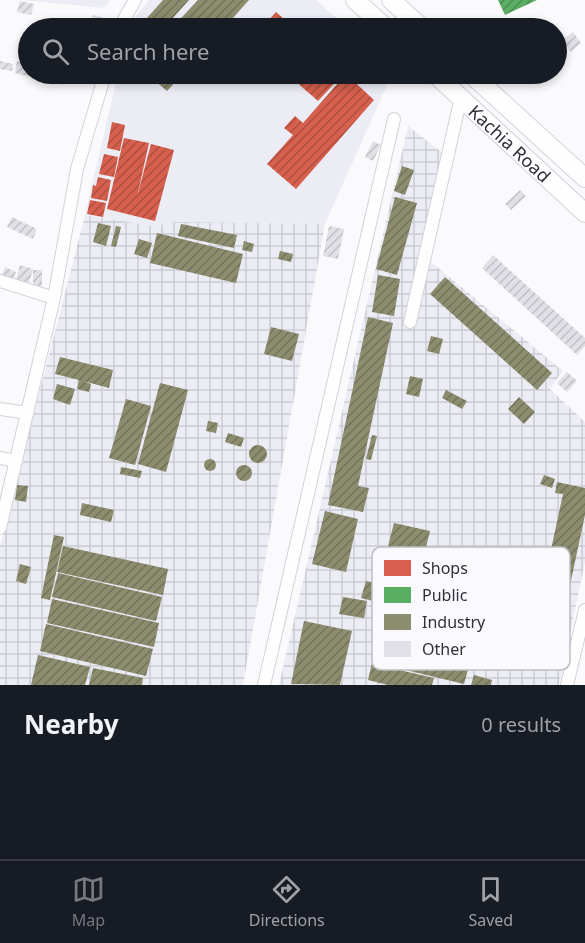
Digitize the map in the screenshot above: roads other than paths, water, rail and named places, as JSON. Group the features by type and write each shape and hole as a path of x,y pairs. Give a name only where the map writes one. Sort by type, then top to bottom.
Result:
{"main road":[{"path":"354,0 375,18"},
{"path":"391,0 411,18"},
{"name":"Kachia Road","path":"446,84 585,213"},
{"name":"Kachia Road","path":"482,84 585,178"}],"street":[{"path":"125,18 135,0"},
{"path":"0,528 54,298 77,169 102,84"},
{"path":"410,322 461,97"},
{"path":"264,685 394,119"},
{"path":"0,281 54,298"},
{"path":"0,410 27,413"},
{"path":"0,458 16,461"},
{"path":"567,685 585,610"}]}
